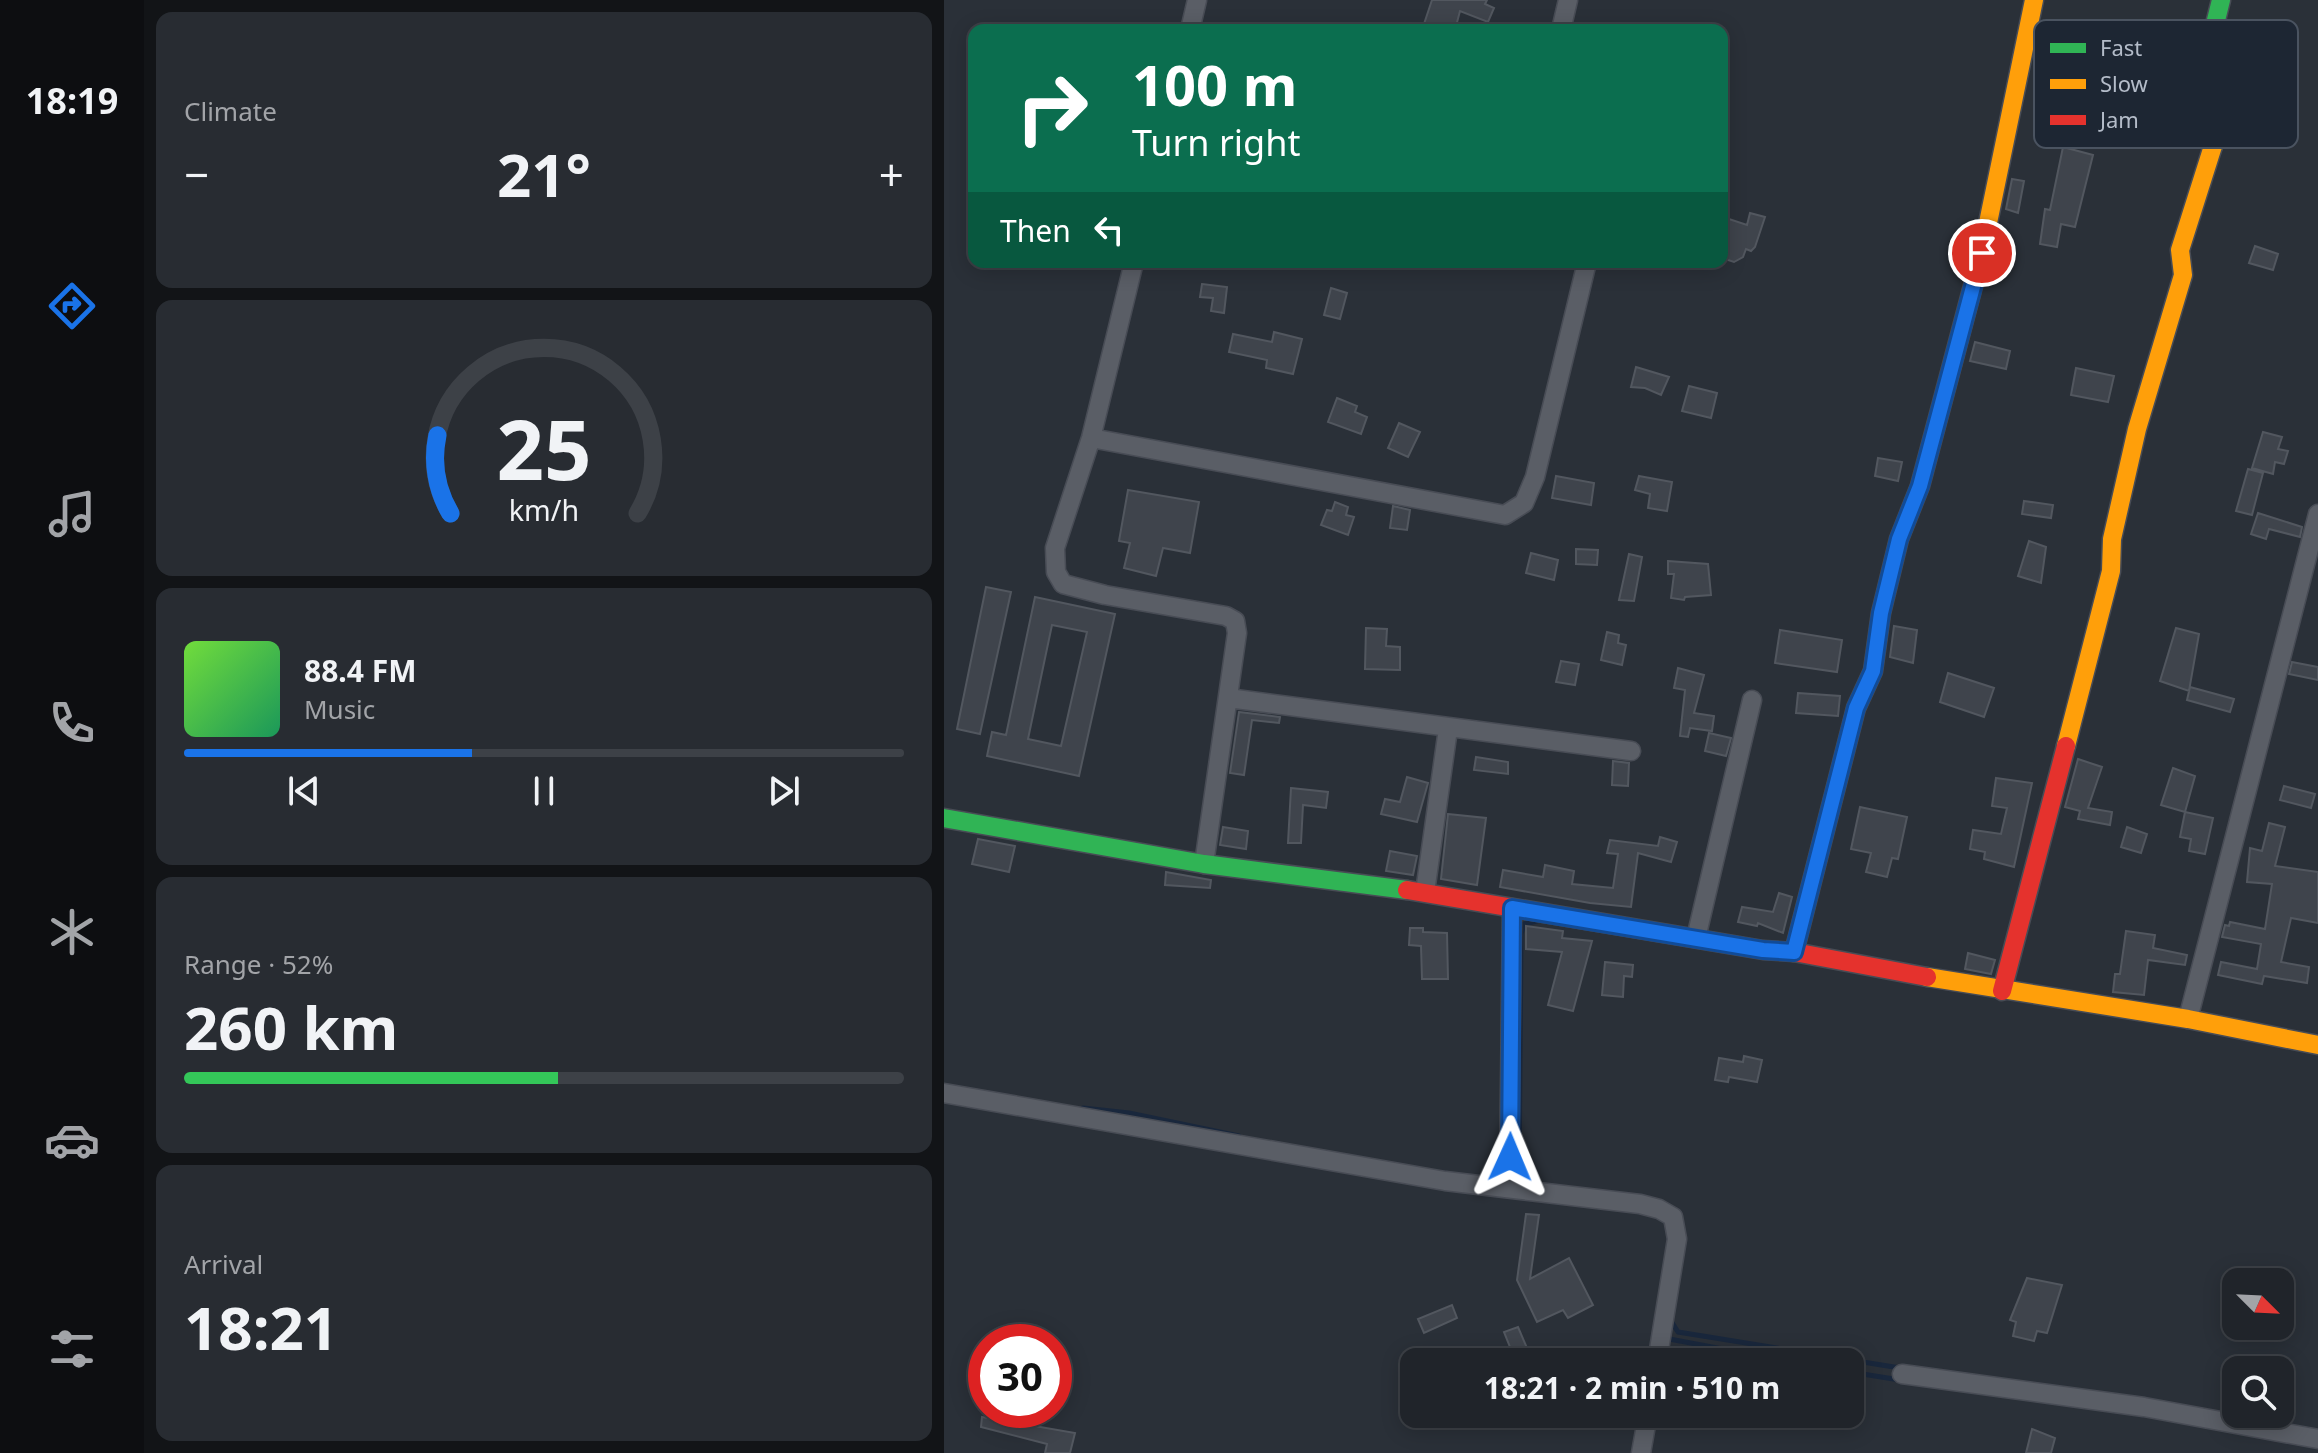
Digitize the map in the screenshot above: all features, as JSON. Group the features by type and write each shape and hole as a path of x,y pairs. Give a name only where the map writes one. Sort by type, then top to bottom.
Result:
{"street":[{"path":"1191,24 1197,0"},
{"path":"1562,24 1568,0"},
{"path":"1794,952 1856,708 1873,671 1881,613 1899,539 1920,486 1982,253 2034,0"},
{"path":"2216,20 2221,0"},
{"path":"2002,991 2111,571 2112,539 2137,429 2183,275 2180,250 2212,148"},
{"path":"1133,268 1091,438 1055,548 1056,572 1063,584 1226,616 1235,621 1237,633 1204,864"},
{"path":"1091,438 1505,515 1524,503 1535,477 1586,268"},
{"path":"2188,1019 2318,514"},
{"path":"1228,698 1631,751"},
{"path":"1696,938 1752,700"},
{"path":"1425,892 1448,729"},
{"path":"944,818 1204,864 1425,892 1763,950 1794,952 2002,991 2317,1040"},
{"path":"1509,1188 1512,908"},
{"path":"944,1093 1445,1181 1640,1204 1667,1212 1673,1217 1677,1239 1659,1348"},
{"path":"1902,1374 2144,1407 2318,1439"},
{"path":"1641,1453 1645,1428"}],"building":[{"path":"1432,0 1487,0 1485,4 1494,8 1488,22 1460,11 1457,24 1424,24"},
{"path":"2063,148 2093,155 2075,227 2061,224 2057,247 2040,244 2045,209 2050,210"},
{"path":"2012,179 2024,181 2018,213 2006,209"},
{"path":"1750,213 1765,217 1755,247 1751,251 1746,249 1743,257 1734,262 1728,260 1729,219 1747,225"},
{"path":"2255,246 2278,254 2273,270 2249,263"},
{"path":"1202,284 1227,287 1224,313 1211,311 1213,298 1200,297"},
{"path":"1331,288 1347,293 1340,319 1324,315"},
{"path":"1274,332 1302,339 1293,374 1266,368 1267,360 1229,352 1233,334 1272,342"},
{"path":"1975,342 2010,351 2006,369 1970,361"},
{"path":"1636,367 1669,377 1661,395 1645,388 1631,387"},
{"path":"2076,368 2114,376 2108,402 2071,395"},
{"path":"1689,386 1717,393 1711,418 1682,411"},
{"path":"1337,398 1357,406 1355,412 1367,417 1361,434 1328,422"},
{"path":"1399,423 1420,432 1408,457 1388,448"},
{"path":"2263,432 2282,437 2278,449 2288,451 2284,464 2275,462 2273,474 2252,468"},
{"path":"1878,458 1902,462 1898,481 1875,476"},
{"path":"2248,469 2263,473 2252,515 2236,511"},
{"path":"1556,476 1594,483 1591,505 1552,498"},
{"path":"1639,476 1672,482 1667,511 1648,508 1650,494 1635,490"},
{"path":"1128,490 1199,502 1190,553 1163,548 1156,576 1124,568 1130,543 1119,541"},
{"path":"2024,501 2053,505 2051,518 2022,514"},
{"path":"1335,502 1348,507 1346,515 1354,517 1348,535 1321,525 1327,510 1332,511"},
{"path":"1393,506 1410,510 1407,530 1390,528"},
{"path":"2258,513 2302,527 2300,537 2269,529 2266,539 2251,534"},
{"path":"2029,541 2046,547 2041,583 2018,576"},
{"path":"1576,549 1598,550 1597,565 1576,564"},
{"path":"1531,553 1558,560 1554,580 1526,573"},
{"path":"1629,554 1642,557 1634,601 1619,600"},
{"path":"1668,561 1708,564 1711,595 1685,597 1684,600 1671,598 1674,574 1668,574"},
{"path":"986,587 1011,592 980,734 957,729"},
{"path":"1035,597 1115,614 1079,776 987,756 992,732 1006,735","holes":["1052,625 1087,632 1061,746 1028,739"]},
{"path":"1894,626 1917,630 1913,663 1890,657"},
{"path":"1366,628 1387,629 1386,646 1400,647 1400,670 1365,669"},
{"path":"2176,628 2199,634 2189,691 2160,681"},
{"path":"1780,630 1842,640 1837,672 1775,663"},
{"path":"1607,632 1619,635 1618,643 1626,645 1622,665 1601,660"},
{"path":"1561,661 1579,664 1575,685 1556,682"},
{"path":"2292,662 2318,667 2318,680 2289,674"},
{"path":"1678,668 1704,675 1694,713 1714,716 1712,731 1690,728 1688,737 1680,736 1685,690 1674,688"},
{"path":"1948,673 1994,688 1984,717 1940,702"},
{"path":"2190,687 2234,699 2230,712 2187,700"},
{"path":"1798,693 1840,696 1838,716 1796,713"},
{"path":"1239,712 1280,717 1279,723 1252,720 1244,775 1230,773"},
{"path":"1709,733 1731,738 1726,756 1705,751"},
{"path":"1476,757 1508,762 1508,774 1474,770"},
{"path":"2078,759 2102,767 2088,808 2112,812 2110,825 2078,819 2080,811 2065,807"},
{"path":"1613,761 1629,763 1628,786 1612,785"},
{"path":"2173,768 2195,776 2185,812 2161,805"},
{"path":"1407,777 1428,783 1417,822 1381,814 1385,799 1400,802"},
{"path":"1996,778 2032,783 2014,867 1984,859 1985,852 1970,849 1973,830 2001,834 2007,808 1992,806"},
{"path":"2284,786 2315,794 2311,808 2280,800"},
{"path":"1291,788 1328,792 1326,808 1303,805 1301,843 1288,843"},
{"path":"1860,807 1907,817 1898,859 1892,858 1887,877 1866,872 1871,853 1851,849"},
{"path":"2185,812 2213,818 2205,854 2189,851 2191,839 2180,837"},
{"path":"1448,814 1486,818 1477,885 1441,879"},
{"path":"2269,823 2285,827 2275,866 2318,872 2318,923 2291,918 2281,962 2309,967 2307,983 2264,976 2262,984 2218,975 2221,962 2257,969 2261,944 2222,937 2225,925 2229,926 2230,922 2265,929 2272,884 2247,882 2250,848 2262,851"},
{"path":"1223,827 1248,831 1246,849 1220,845"},
{"path":"2127,827 2147,834 2141,853 2121,847"},
{"path":"1660,837 1677,842 1671,862 1638,853 1631,907 1500,887 1503,870 1543,877 1545,865 1574,871 1572,884 1613,888 1618,854 1607,853 1610,840 1658,846"},
{"path":"978,839 1015,846 1009,872 972,864"},
{"path":"1390,851 1417,856 1413,875 1386,871"},
{"path":"1166,872 1211,880 1210,888 1165,885"},
{"path":"1779,893 1792,897 1783,933 1758,923 1757,926 1738,922 1742,907 1773,912"},
{"path":"1526,926 1563,931 1562,938 1592,941 1573,1011 1548,1005 1562,952 1526,949"},
{"path":"1410,928 1447,933 1448,979 1422,979 1421,946 1409,945"},
{"path":"2126,931 2155,935 2153,948 2187,955 2185,965 2148,960 2144,995 2113,992 2115,974 2120,974"},
{"path":"1968,953 1995,960 1991,974 1965,969"},
{"path":"1605,962 1633,965 1632,977 1624,976 1623,997 1602,995"},
{"path":"1744,1056 1762,1060 1757,1082 1729,1077 1728,1082 1715,1080 1719,1058 1743,1062"},
{"path":"1526,1214 1539,1215 1530,1279 1569,1258 1593,1305 1568,1318 1563,1310 1537,1322 1517,1280"},
{"path":"2027,1278 2062,1285 2047,1333 2037,1331 2034,1341 2013,1336 2016,1322 2010,1320"},
{"path":"1452,1305 1457,1318 1424,1333 1418,1319"},
{"path":"1518,1327 1527,1348 1510,1348 1504,1332"},
{"path":"985,1428 1046,1428 1075,1433 1070,1453 1045,1453 1047,1444"},
{"path":"2032,1429 2055,1438 2051,1453 2026,1453"}],"waterway":[{"path":"1523,1184 1519,1183 1521,934 1524,924 1537,921"},
{"path":"1083,1108 1129,1113 1239,1136"},
{"path":"1671,1321 1678,1332 1900,1368"},
{"path":"1664,1338 1717,1348"},
{"path":"1864,1374 1900,1380"}],"traffic: fast":[{"path":"2216,20 2221,0"},
{"path":"1794,952 1856,708 1873,671 1881,613 1899,539 1920,486 1982,252"},
{"path":"944,818 1204,864 1407,890"}],"traffic: slow":[{"path":"1982,252 2034,0"},
{"path":"2066,746 2111,571 2112,539 2137,429 2183,275 2180,250 2212,148"},
{"path":"1927,977 2188,1019 2318,1045"}],"traffic: jam":[{"path":"2002,991 2066,746"},
{"path":"1407,890 1763,950 1794,952 1927,977"}],"route":[{"path":"1510,1157 1512,908 1763,950 1794,952 1856,708 1873,671 1881,613 1899,539 1920,486 1982,253"}]}
